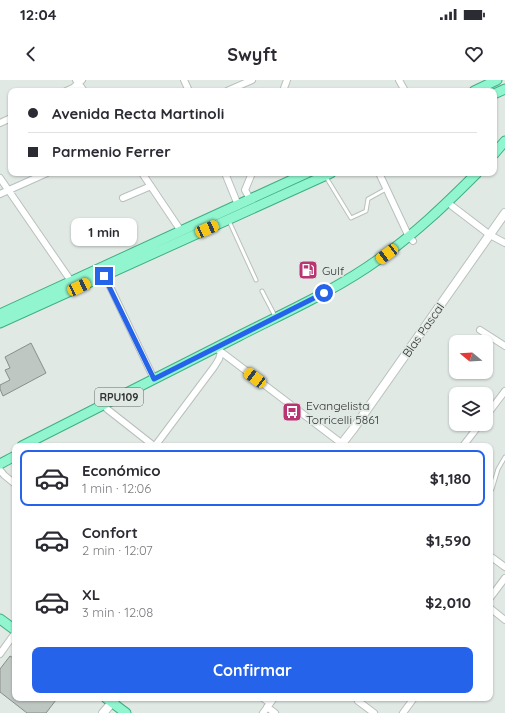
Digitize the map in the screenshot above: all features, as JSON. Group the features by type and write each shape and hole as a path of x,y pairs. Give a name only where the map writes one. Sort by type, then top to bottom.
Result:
{"main road":[{"path":"480,88 497,80"},
{"path":"492,88 505,82"},
{"path":"497,150 505,141"},
{"path":"497,158 505,149"},
{"path":"0,314 301,176"},
{"path":"0,323 324,176"},
{"name":"RPU109","path":"28,443 154,379 218,350 340,290 382,263 411,239 474,176"},
{"name":"RPU109","path":"40,443 220,350 247,335 252,330 361,272 435,222 481,176"},
{"path":"250,199 254,203 262,204"},
{"path":"196,234 202,227 235,212 238,205"},
{"name":"Blas Pascal","path":"343,443 505,213"},
{"path":"0,457 12,451"},
{"path":"0,464 12,458"},
{"path":"0,618 12,628"},
{"path":"103,713 110,701"},
{"path":"112,701 126,713"}],"street":[{"path":"234,88 252,80"},
{"path":"0,194 40,176"},
{"path":"144,176 181,231"},
{"path":"226,176 238,205"},
{"path":"250,199 246,190 251,176"},
{"path":"381,176 411,239"},
{"path":"0,178 71,281"},
{"path":"123,198 152,186"},
{"path":"234,196 246,190"},
{"path":"452,206 490,235 505,243"},
{"path":"104,276 154,379"},
{"path":"480,330 505,346"},
{"path":"218,350 339,443"},
{"path":"156,443 214,367 219,359 218,350"},
{"path":"493,407 505,391"},
{"path":"107,409 150,443"},
{"path":"465,443 475,431"},
{"path":"0,470 12,482"},
{"path":"493,558 505,567"},
{"path":"493,594 505,578"},
{"path":"493,610 505,620"},
{"path":"0,654 12,636"},
{"path":"358,701 374,713"},
{"path":"403,713 412,701"},
{"path":"263,713 270,703 275,713"}],"lane":[{"path":"329,176 350,218 366,211 368,200 387,189"},
{"path":"228,220 256,280"},
{"path":"262,291 276,318"},
{"path":"493,486 498,469 505,457"}],"building":[{"path":"31,343 46,373 3,396 0,385 10,380 5,370 10,368 5,357"},
{"path":"10,656 12,657 12,701 55,701 46,713 27,713 0,692 0,669"}],"place":[{"name":"Gulf","path":"308,270"},
{"name":"Evangelista Torricelli 5861","path":"292,412"}],"route":[{"path":"104,276 154,379 324,293"}]}
